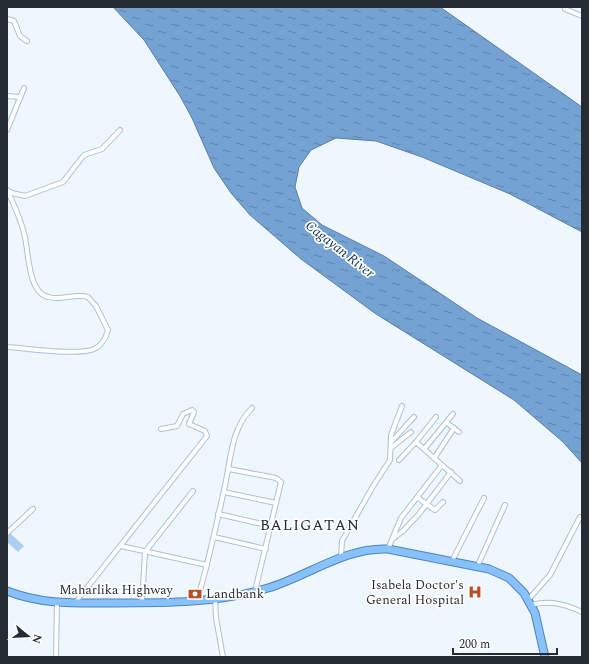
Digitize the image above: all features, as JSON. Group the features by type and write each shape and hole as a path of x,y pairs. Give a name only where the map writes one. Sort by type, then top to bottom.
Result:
{"highway":[{"name":"Maharlika Highway","path":"7,591 32,600 75,603 197,601 255,591 289,581 341,557 378,549 388,550 489,569 509,578 518,586 530,603 539,624 545,657"}],"street":[{"path":"565,8 582,16"},
{"path":"7,19 14,21 20,36 27,41"},
{"path":"8,126 24,88"},
{"path":"7,96 20,97"},
{"path":"7,190 12,193 25,196 63,182 84,155 102,149 120,130"},
{"path":"7,190 23,229 29,267 38,290 48,297 88,297 96,306 108,330 104,340 98,347 90,350 55,351 7,347"},
{"path":"341,557 342,541 369,492 389,463 391,435 402,406"},
{"path":"197,601 224,492 229,469 232,443 237,429 244,417 252,408"},
{"path":"75,603 206,436 205,431 189,424 194,412 193,410 183,414 177,426 161,429"},
{"path":"426,448 453,414"},
{"path":"391,442 414,417"},
{"path":"399,460 436,417"},
{"path":"447,423 459,432"},
{"path":"435,457 454,428"},
{"path":"391,448 411,432"},
{"path":"416,442 426,448 460,481"},
{"path":"388,550 397,523 418,498 442,465"},
{"path":"229,469 278,479 280,482 266,549 255,591"},
{"path":"392,540 403,531 451,472"},
{"path":"142,603 146,552 193,491"},
{"path":"224,492 276,503"},
{"path":"418,498 435,510 443,502"},
{"path":"452,561 484,498"},
{"path":"477,567 505,505"},
{"path":"7,533 33,509"},
{"path":"218,514 271,526"},
{"path":"530,603 550,575 580,517"},
{"path":"214,537 266,549"},
{"path":"121,546 207,565"},
{"path":"215,598 216,618 223,657"},
{"path":"56,657 57,602"},
{"path":"530,603 559,603 582,612"}],"shaded area":[{"path":"10,533 24,546 18,552 7,542 7,536"}],"water":[{"name":"Cagayan River","path":"113,7 440,7 582,107 582,232 510,194 422,157 376,141 336,138 311,150 299,167 295,187 302,208 322,225 384,256 477,318 582,375 582,463 563,442 514,400 376,314 301,259 250,215 231,193 214,168 192,118 180,96 144,40"}],"place":[{"name":"Isabela Doctor's General Hospital","path":"475,592"},
{"name":"Landbank","path":"195,594"}],"district":[{"name":"BALIGATAN","path":"310,525"}]}
